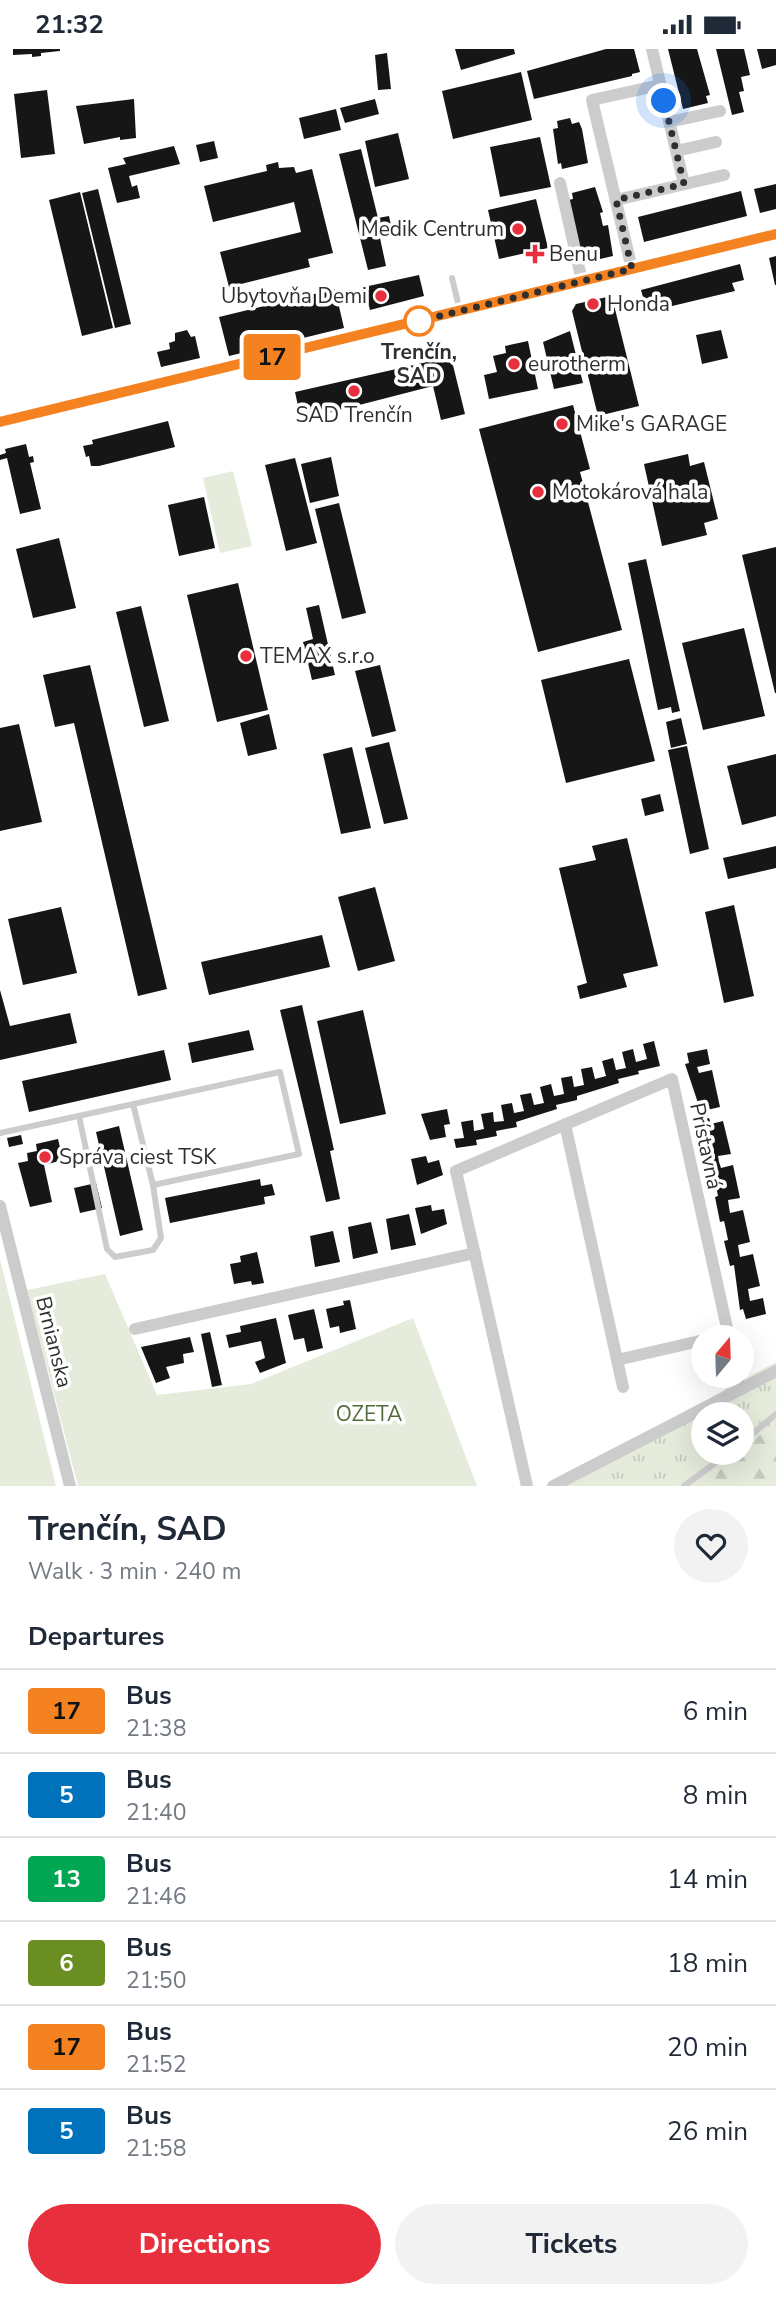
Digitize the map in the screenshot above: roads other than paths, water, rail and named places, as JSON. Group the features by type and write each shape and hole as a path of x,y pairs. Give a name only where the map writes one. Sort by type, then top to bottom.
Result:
{"street":[{"path":"652,49 684,184"},
{"path":"632,269 592,100 660,85"},
{"path":"669,122 720,111"},
{"path":"676,151 716,142"},
{"path":"616,200 724,175"},
{"path":"560,183 582,281"},
{"path":"0,422 776,234"},
{"name":"Prístavná","path":"527,1486 456,1171 672,1079 723,1325"},
{"path":"565,1124 623,1387"},
{"name":"Brnianska","path":"0,1206 70,1486"},
{"path":"135,1329 475,1253"},
{"path":"617,1360 691,1343"},
{"path":"553,1486 776,1371"}],"lane":[{"path":"452,278 460,311"},
{"path":"0,1133 279,1072 299,1154 153,1185"},
{"path":"79,1116 107,1249 115,1257 153,1249 161,1238 153,1185 133,1104"},
{"path":"754,1433 776,1415"},
{"path":"684,1486 713,1465"}],"place":[{"name":"Medik Centrum","path":"518,229"},
{"name":"Benu","path":"535,254"},
{"name":"Ubytovňa Demi","path":"381,296"},
{"name":"Honda","path":"593,304"},
{"name":"Trenčín, SAD","path":"419,321"},
{"name":"eurotherm","path":"514,364"},
{"name":"SAD Trenčín","path":"354,391"},
{"name":"Mike's GARAGE","path":"562,424"},
{"name":"Motokárová hala","path":"538,492"},
{"name":"TEMAX s.r.o","path":"246,656"},
{"name":"Správa ciest TSK","path":"45,1157"}],"park label":[{"name":"OZETA","path":"369,1414"}]}
